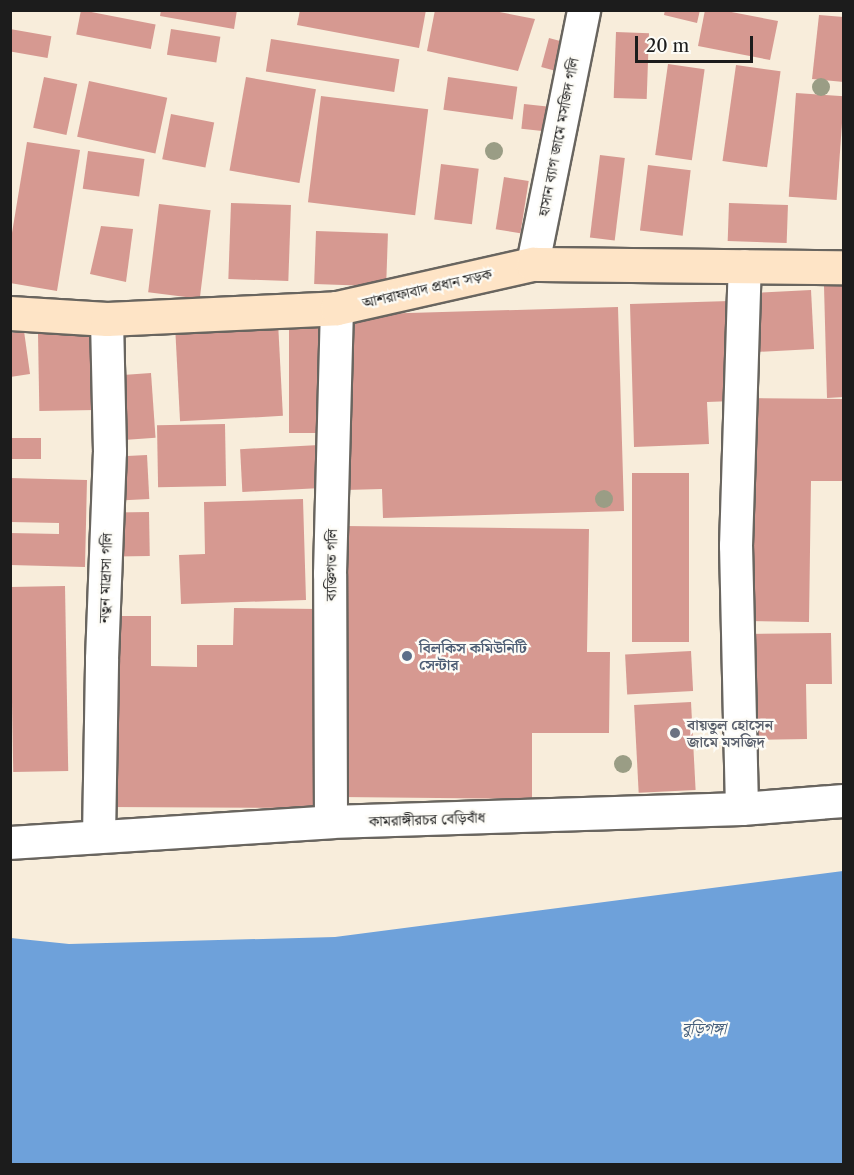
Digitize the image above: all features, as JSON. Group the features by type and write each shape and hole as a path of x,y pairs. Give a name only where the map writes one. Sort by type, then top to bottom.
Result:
{"street":[{"name":"হাসান ব্যাগ জামে মসজিদ গলি","path":"533,264 584,10"},
{"name":"আশরাফাবাদ প্রধান সড়ক","path":"10,313 107,319 337,308 533,264 843,267"},
{"path":"742,809 736,546 745,266"},
{"name":"ব্যক্তিগত গলি","path":"331,822 330,574 337,308"},
{"name":"নতুন মাদ্রাসা গলি","path":"99,837 102,659 110,452 107,319"},
{"name":"কামরাঙ্গীরচর বেড়িবাঁধ","path":"10,843 331,822 742,809 843,801"}],"water":[{"name":"বুড়িগঙ্গা","path":"843,871 843,1164 11,1164 11,938 69,944 335,937"}],"building":[{"path":"81,10 156,25 151,49 76,35"},
{"path":"161,10 237,10 234,29 160,16"},
{"path":"300,10 426,10 419,48 297,25"},
{"path":"435,10 489,10 535,19 518,71 427,51"},
{"path":"665,10 700,10 697,23 664,15"},
{"path":"705,10 721,10 778,21 770,60 698,46"},
{"path":"819,15 844,17 844,82 812,79"},
{"path":"10,29 51,36 48,58 10,51"},
{"path":"171,29 220,37 216,63 167,55"},
{"path":"616,32 649,33 647,99 614,98"},
{"path":"549,38 571,44 563,73 541,67"},
{"path":"271,39 399,59 394,92 266,72"},
{"path":"668,64 705,69 692,160 655,155"},
{"path":"736,65 781,71 767,167 723,161"},
{"path":"44,77 77,84 66,135 33,128"},
{"path":"246,77 316,89 299,183 230,171"},
{"path":"448,77 517,87 513,119 443,110"},
{"path":"89,81 167,98 155,153 77,137"},
{"path":"796,93 844,96 837,200 789,197"},
{"path":"321,96 428,109 415,215 308,202"},
{"path":"524,104 552,107 549,132 521,129"},
{"path":"171,114 214,122 205,168 162,159"},
{"path":"27,142 80,150 57,291 10,283 10,245"},
{"path":"88,151 144,159 139,197 83,189"},
{"path":"600,155 625,158 615,240 590,237"},
{"path":"441,164 479,169 472,224 434,220"},
{"path":"648,165 691,170 683,236 640,231"},
{"path":"504,177 529,181 520,233 496,229"},
{"path":"231,203 291,205 288,281 228,279"},
{"path":"729,203 788,205 787,243 728,241"},
{"path":"159,204 211,210 200,299 148,292"},
{"path":"101,226 133,229 126,282 90,274"},
{"path":"316,231 388,234 386,286 314,284"},
{"path":"824,286 844,286 844,397 827,398"},
{"path":"811,290 814,349 757,352 754,293"},
{"path":"730,301 733,401 707,402 709,444 634,447 630,304"},
{"path":"618,307 624,511 383,518 382,489 346,490 341,315"},
{"path":"278,322 283,416 180,421 175,327"},
{"path":"289,325 326,325 326,433 289,433"},
{"path":"24,331 30,374 10,377 10,333"},
{"path":"94,333 95,410 39,411 38,334"},
{"path":"151,373 156,438 117,441 112,376"},
{"path":"747,398 843,399 842,481 811,481 809,622 743,621"},
{"path":"225,424 226,486 158,487 157,425"},
{"path":"10,438 41,438 41,459 10,459"},
{"path":"319,445 321,488 242,492 240,449"},
{"path":"147,455 149,499 119,501 117,457"},
{"path":"632,473 689,473 689,642 632,642"},
{"path":"10,478 87,480 85,567 10,565 10,533 59,534 59,523 10,522"},
{"path":"303,499 306,600 181,604 179,555 205,554 204,502"},
{"path":"149,512 150,556 116,557 115,513"},
{"path":"345,526 589,529 587,652 610,652 609,733 532,733 532,799 342,797"},
{"path":"65,586 68,771 13,772 10,587"},
{"path":"234,608 318,609 316,808 111,807 113,616 151,616 151,666 197,667 197,645 233,645"},
{"path":"831,633 832,684 806,684 807,739 745,740 744,634"},
{"path":"691,651 693,691 627,694 625,654"},
{"path":"691,702 696,790 639,793 634,705"}],"place":[{"name":"বিলকিস কমিউনিটি সেন্টার","path":"407,656"},
{"name":"বায়তুল হোসেন জামে মসজিদ","path":"675,733"}]}
